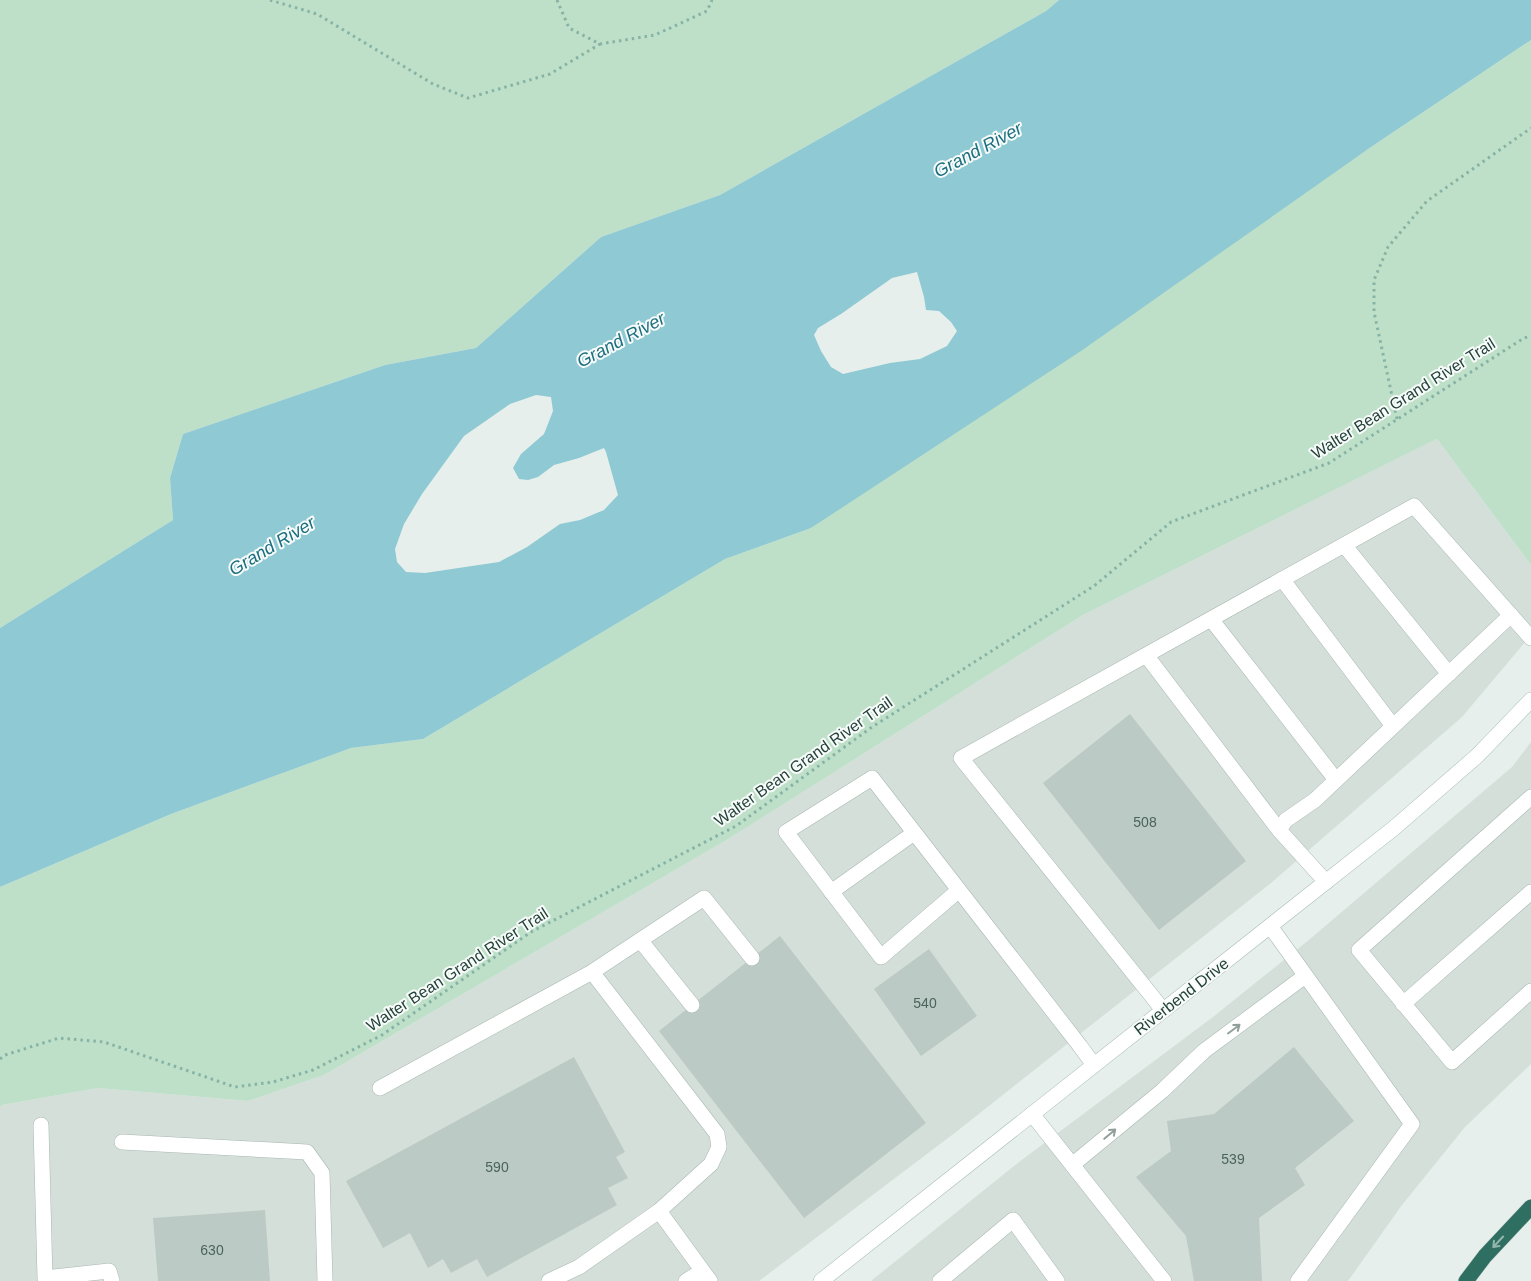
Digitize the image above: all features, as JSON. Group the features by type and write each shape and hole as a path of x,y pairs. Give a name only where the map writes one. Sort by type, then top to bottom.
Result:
{"highway":[{"path":"1466,1281 1485,1256 1531,1207"}],"street":[{"path":"1163,1010 961,758 1414,506 1531,638"},
{"path":"1344,545 1448,674"},
{"path":"1282,579 1394,726"},
{"path":"1279,830 1286,820 1315,800 1511,616"},
{"path":"1211,619 1336,780"},
{"path":"1146,655 1279,830 1326,882"},
{"name":"Riverbend Drive","path":"821,1281 1394,828 1470,762 1531,700"},
{"path":"959,890 881,957 786,832 872,778 914,833 959,890 1094,1065"},
{"path":"1531,797 1359,950 1452,1062 1531,991"},
{"path":"831,892 914,833"},
{"path":"1404,1004 1531,892"},
{"path":"380,1088 592,972 704,898 752,958"},
{"path":"1270,926 1412,1124 1298,1281"},
{"path":"640,940 692,1005"},
{"path":"549,1281 579,1267 659,1211 711,1164 719,1147 717,1134 592,972"},
{"path":"1072,1165 1162,1091 1204,1051 1305,976"},
{"path":"1032,1114 1164,1281"},
{"path":"41,1125 45,1278 109,1271 112,1281"},
{"path":"122,1142 307,1152 322,1173 325,1281"},
{"path":"659,1211 706,1276 686,1281"},
{"path":"940,1281 1013,1220 1057,1281"}],"path":[{"path":"270,0 317,14 433,84 468,98 550,74 600,44 655,35 707,10 712,0"},
{"path":"557,0 568,28 600,44"},
{"path":"1397,419 1374,312 1374,280 1388,247 1427,201 1531,128"},
{"name":"Walter Bean Grand River Trail","path":"0,1059 5,1055 59,1038 104,1042 235,1087 273,1082 314,1070 382,1035 531,932 736,826 872,727 1094,586 1172,522 1329,462 1524,338 1531,336"}],"shaded area":[{"path":"1437,439 1531,565 1531,635 1462,717 1271,883 956,1132 759,1281 0,1281 0,1107 2,1105 98,1088 248,1101 324,1075 730,838 1083,615"},
{"path":"1531,742 1531,1064 1465,1127 1402,1205 1348,1281 871,1281 1019,1162 1213,1017 1310,939 1512,767"}],"green space":[{"path":"0,0 1059,0 1046,11 720,195 601,237 476,348 385,365 183,434 170,478 173,520 0,628"},
{"path":"1531,40 1531,565 1437,439 1083,615 730,838 324,1075 248,1101 98,1088 2,1105 0,1107 0,887 171,814 351,748 423,739 725,559 811,528"}],"water":[{"name":"Grand River","path":"1059,0 1531,0 1531,40 1371,147 1081,351 811,528 725,559 423,739 351,748 171,814 0,887 0,628 173,520 170,478 183,434 385,365 476,348 601,237 720,195 1046,11","holes":["917,272 926,310 939,311 951,322 957,331 947,346 920,359 890,363 843,374 831,367 814,335 818,328 892,278","536,395 551,397 553,411 544,434 521,454 513,468 519,479 528,480 538,477 554,465 604,448 618,495 604,510 580,520 560,524 527,547 499,562 425,573 406,572 397,562 395,549 404,524 422,494 464,436 510,404"]}],"building":[{"path":"1130,714 1246,861 1159,930 1043,783"},
{"path":"780,936 926,1123 804,1218 659,1031"},
{"path":"929,949 977,1016 921,1056 874,989"},
{"path":"1294,1047 1354,1121 1295,1168 1305,1185 1259,1218 1262,1281 1194,1281 1186,1236 1136,1177 1171,1151 1167,1121 1214,1114"},
{"path":"574,1057 625,1152 616,1157 628,1178 608,1188 617,1205 487,1277 477,1259 451,1273 443,1259 428,1268 410,1233 383,1248 346,1181"},
{"path":"265,1210 270,1281 158,1281 153,1218"}]}
